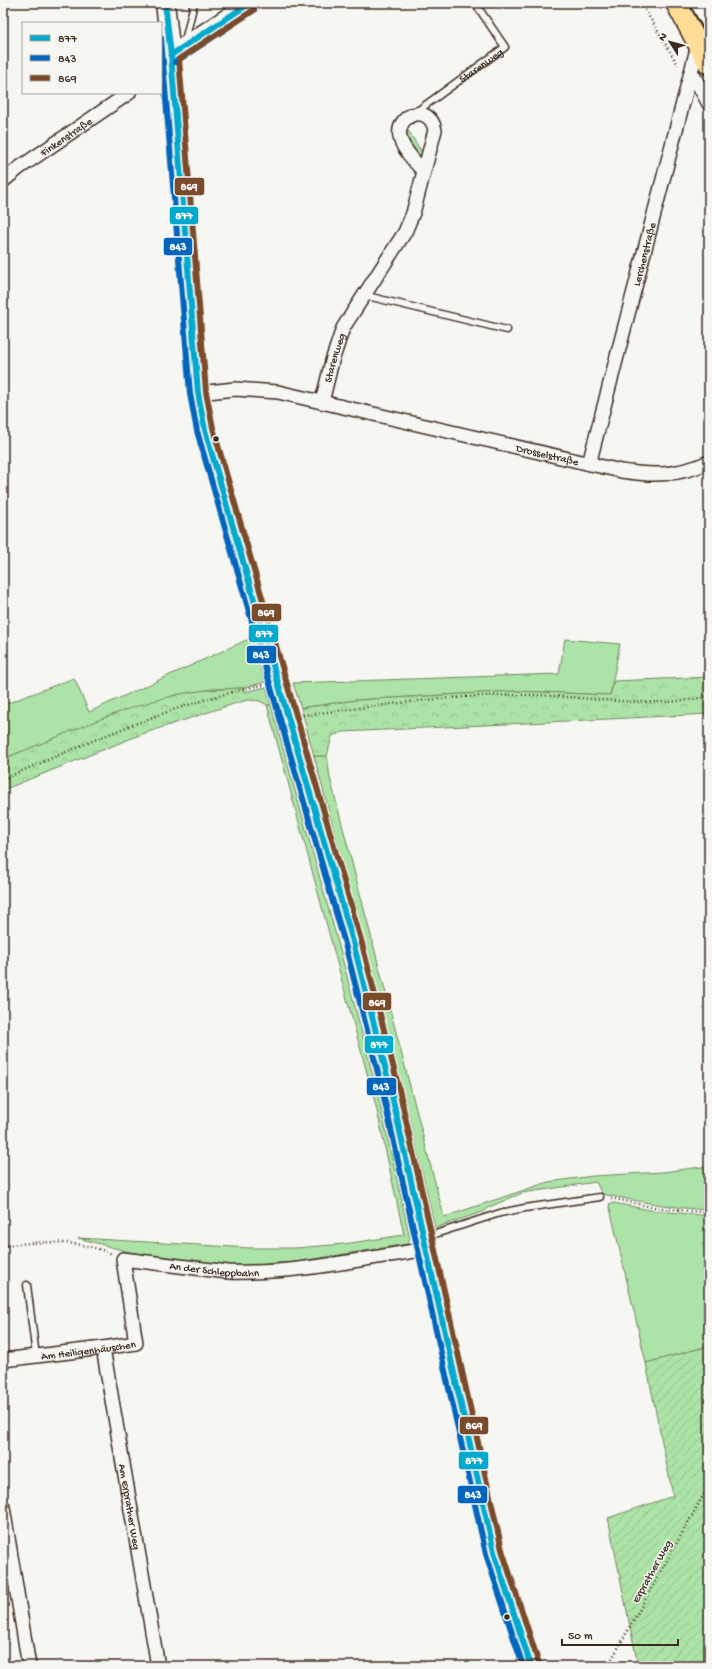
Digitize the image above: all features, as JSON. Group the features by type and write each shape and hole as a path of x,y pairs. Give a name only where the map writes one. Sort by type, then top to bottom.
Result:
{"main road":[{"path":"165,3 172,61 198,393 207,436 355,950 390,1087 426,1243 482,1503 505,1586 531,1666"},
{"path":"172,61 250,3"},
{"path":"667,3 694,38"},
{"path":"676,3 709,64"}],"street":[{"path":"697,3 709,24"},
{"name":"Lerchenstraße","path":"589,464 692,73 694,38"},
{"path":"692,73 709,104"},
{"name":"Finkenstraße","path":"3,181 19,168 128,94"},
{"name":"Starenweg","path":"322,402 332,361 347,320 407,228 418,198 435,130 432,121 429,118 418,114 413,114 403,121 400,132 400,140 414,161 424,172"},
{"name":"Drosselstraße","path":"198,393 222,390 264,390 589,464 641,474 661,475 694,469 709,462"},
{"name":"An der Schleppbahn","path":"123,1259 228,1272 290,1270 426,1243"},
{"name":"Am Heiligenhäuschen","path":"3,1360 136,1343 123,1259"},
{"name":"Am Erprather Weg","path":"103,1348 158,1666"},
{"path":"3,1507 29,1666"}],"lane":[{"path":"172,61 194,3"},
{"name":"Starenweg","path":"413,114 505,47 475,3"},
{"path":"363,295 506,330"},
{"path":"426,1243 500,1213 600,1197"},
{"path":"27,1285 36,1356"}],"path":[{"path":"641,3 680,68 692,73"},
{"path":"3,779 88,741 140,721 212,697 279,682"},
{"path":"289,717 453,698 530,695 657,702 694,700 709,696"},
{"path":"600,1197 622,1200 652,1207 709,1213"},
{"path":"3,1246 53,1242 77,1244 99,1248 123,1259"},
{"name":"Erprather Weg","path":"608,1666 709,1485"}],"green space":[{"path":"685,3 692,3 709,34 709,45"},
{"path":"702,69 709,82 709,92 698,72"},
{"path":"407,129 423,154 421,158 406,136"},
{"path":"251,638 265,682 243,688 213,689 176,695 126,711 3,759 3,705 74,678 89,712"},
{"path":"565,639 620,644 610,695 516,691 356,700 301,708 293,683 559,674"},
{"path":"709,677 709,714 343,732 332,736 327,756 314,756 301,708 356,700 516,691 610,695 614,681"},
{"path":"266,687 271,705 267,705 260,701 247,700 221,708 142,734 3,790 3,759 88,724 132,708 184,693 243,688 245,692"},
{"path":"267,705 271,705 339,946 377,1091 410,1238 407,1244 289,1263 246,1266 213,1264 129,1252 78,1238 251,1248 296,1248 344,1244 404,1235 376,1106"},
{"path":"314,756 327,756 330,778 444,1217 548,1182 593,1176 663,1172 709,1166 709,1210 642,1202 602,1194 596,1182 522,1193 487,1208 485,1211 435,1228 402,1085"},
{"path":"614,1203 650,1210 709,1216 709,1346 646,1363 609,1204"},
{"path":"709,1346 709,1666 638,1666 608,1518 673,1496 646,1363"}],"transit line":[{"name":"877","path":"165,3 171,55 198,393 205,430 353,942 390,1087 494,1552 531,1666"},
{"name":"877","path":"171,55 250,3"},
{"name":"843","path":"175,62 254,10"},
{"name":"869","path":"254,10 179,59 206,392 213,428 361,940 398,1085 502,1550 539,1664"},
{"name":"843","path":"162,50 190,394 197,431 345,944 382,1089 486,1554 523,1666"}]}
